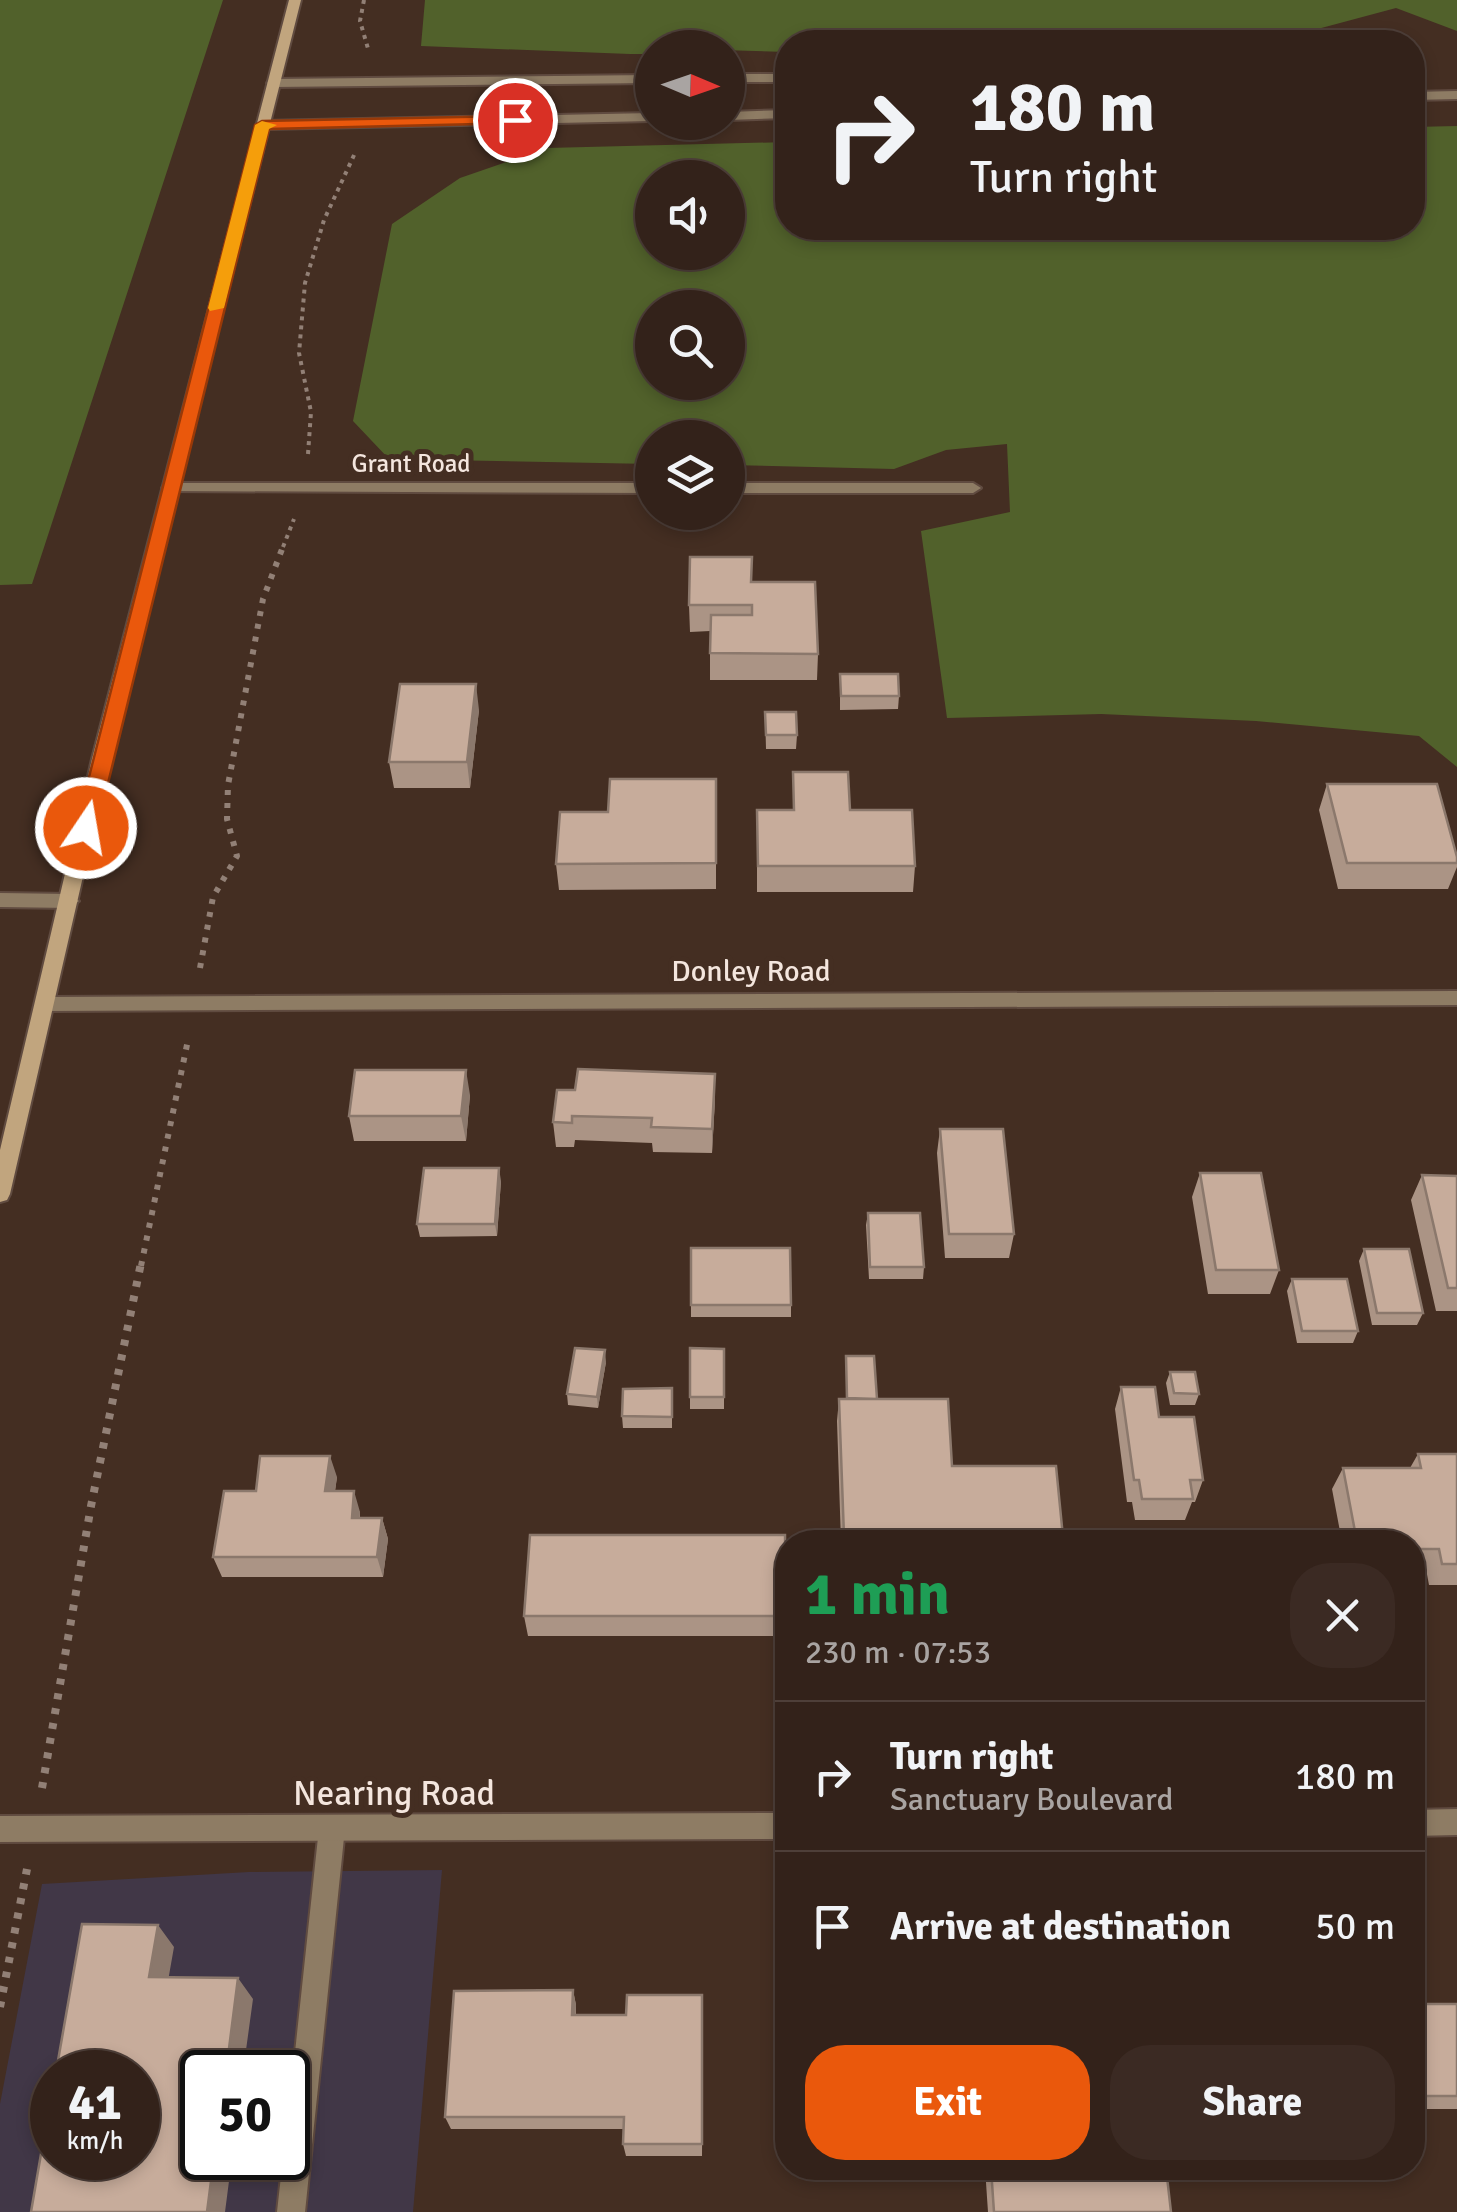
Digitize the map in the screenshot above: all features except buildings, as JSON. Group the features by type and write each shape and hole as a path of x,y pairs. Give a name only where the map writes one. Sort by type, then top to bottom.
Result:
{"main road":[{"path":"0,1194 170,488 294,0"}],"street":[{"path":"745,78 775,78"},
{"path":"274,84 635,79"},
{"path":"1425,96 1457,95"},
{"path":"745,115 775,114"},
{"path":"262,125 635,117"},
{"name":"Grant Road","path":"170,488 635,488"},
{"path":"745,488 973,488"},
{"path":"0,900 70,900"},
{"name":"Donley Road","path":"46,1004 1457,998"},
{"path":"1425,1822 1457,1822"},
{"name":"Nearing Road","path":"0,1829 775,1826"},
{"path":"291,2212 332,1828"}],"path":[{"path":"364,0 360,21 370,56"},
{"path":"310,448 311,412 298,353 305,283 324,220 356,150"},
{"path":"200,969 213,896 237,856 227,819 228,784 263,600 294,520"},
{"path":"44,1774 91,1506 188,1037"},
{"path":"0,2007 24,1886"}],"shaded area":[{"path":"442,1870 413,2212 0,2212 0,2104 42,1884 249,1872"}],"green space":[{"path":"0,0 223,0 32,584 0,585"},
{"path":"425,0 1457,0 1457,31 1396,8 1314,30 775,30 775,52 745,51 745,30 635,30 635,54 421,46"},
{"path":"1457,126 1457,767 1419,736 1256,721 1101,714 947,718 921,531 1010,512 1007,444 946,450 894,469 745,465 745,420 635,420 635,464 389,459 353,421 392,224 460,178 547,148 775,142 775,240 1425,240 1425,127"}],"slow traffic":[{"path":"216,308 262,125 270,125"}],"route":[{"path":"86,828 262,125 515,120"}]}
